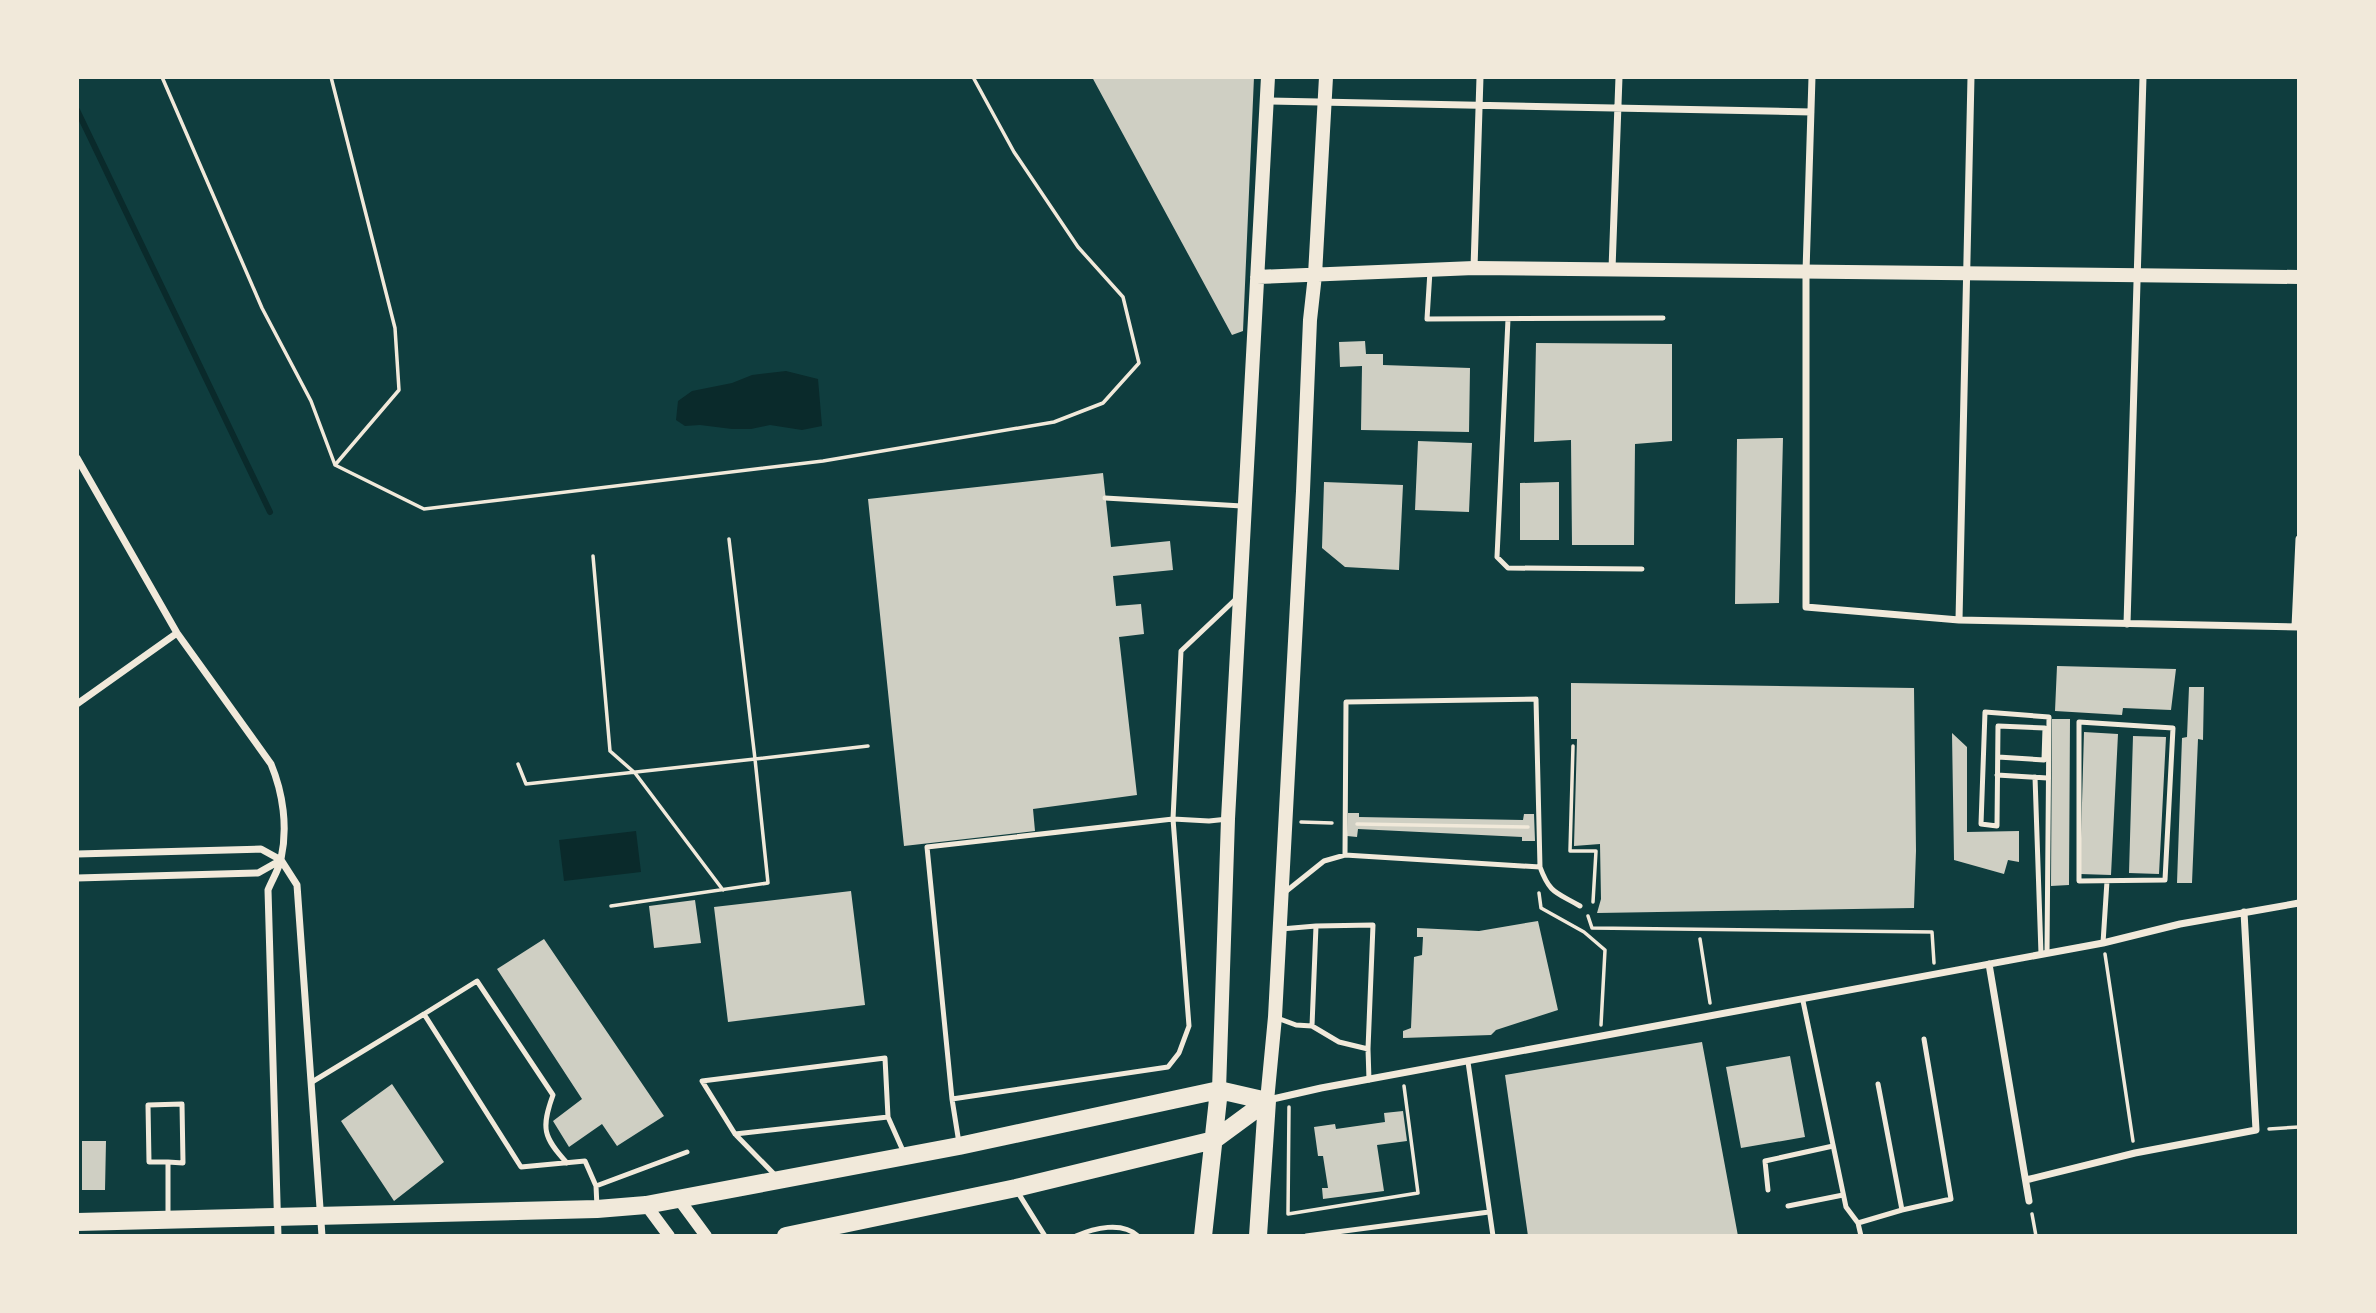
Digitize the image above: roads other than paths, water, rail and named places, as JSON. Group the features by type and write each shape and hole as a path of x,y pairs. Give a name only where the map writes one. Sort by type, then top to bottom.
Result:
{"main road":[{"path":"1203,1236 1219,1090 1228,819 1268,77"},
{"path":"1258,1236 1275,1017 1310,320 1326,77"},
{"path":"1257,277 1474,268 2299,277"},
{"path":"77,1222 168,1219 278,1227 321,1215 597,1209 646,1205 959,1146 1219,1090 1267,1101"},
{"path":"786,1236 1016,1188 1214,1140 1267,1101"}],"street":[{"path":"1474,268 1480,77"},
{"path":"1612,269 1619,77"},
{"path":"1812,77 1807,272 1806,607 1959,620 2297,627 2299,539"},
{"path":"1959,620 1971,77"},
{"path":"2127,624 2143,77"},
{"path":"1266,101 1811,112"},
{"path":"77,458 177,633 271,764 280,788 284,810 281,860 268,890 278,1227"},
{"path":"77,479 85,473"},
{"path":"77,704 177,633"},
{"path":"77,854 261,849 281,860 297,885 322,1236"},
{"path":"77,878 258,873 281,860"},
{"path":"1267,1101 2103,943 2180,924 2299,903"},
{"path":"2026,1180 2135,1153 2256,1130 2245,912"},
{"path":"1989,964 2029,1201"},
{"path":"678,1198 706,1236"},
{"path":"646,1205 669,1236"}],"lane":[{"path":"1430,270 1427,319 1663,318"},
{"path":"1508,319 1497,557 1508,568 1642,569"},
{"path":"1105,498 1245,506"},
{"path":"952,1100 1168,1067 1179,1053 1189,1026 1173,819 1181,651 1241,593"},
{"path":"1345,855 1346,702 1536,699 1538,866 1546,885 1580,906"},
{"path":"1998,757 2044,760 2045,728 1998,726 1997,826 1981,824 1985,712 2049,717 2044,954"},
{"path":"2079,722 2174,728 2165,880 2107,881 2079,881 2079,722"},
{"path":"1997,775 2047,778"},
{"path":"2035,777 2044,954"},
{"path":"959,1146 926,847 1173,819 1228,819"},
{"path":"1281,895 1324,861 1345,855 1538,866"},
{"path":"2103,943 2107,881"},
{"path":"1279,929 1373,925 1369,1080"},
{"path":"1312,1026 1316,926"},
{"path":"312,1082 477,981 553,1095 544,1127 547,1138 567,1163"},
{"path":"1803,1000 1843,1195 1846,1206 1858,1223 1861,1236"},
{"path":"424,1014 520,1167 585,1161 596,1186 597,1209"},
{"path":"1275,1017 1296,1025 1312,1026 1339,1042 1368,1049"},
{"path":"1858,1223 1951,1199 1924,1039"},
{"path":"781,1181 735,1134 702,1081 885,1058 888,1117 905,1156"},
{"path":"1468,1062 1493,1236"},
{"path":"1878,1084 1902,1210"},
{"path":"182,1104 183,1163 168,1162 149,1162 148,1105 182,1104"},
{"path":"735,1134 888,1117"},
{"path":"1768,1190 1765,1161 1833,1146"},
{"path":"596,1186 687,1152"},
{"path":"168,1162 168,1219"},
{"path":"1016,1188 1045,1236"},
{"path":"1788,1206 1843,1195"},
{"path":"1306,1236 1489,1212"},
{"path":"1076,1236 1116,1226 1138,1236"}],"water":[{"path":"786,371 818,379 822,426 802,430 770,425 732,429 685,426 676,420 678,401 692,391 732,383 752,375"},
{"path":"636,831 641,872 564,881 559,840"}],"waterway":[{"path":"77,110 270,512"}]}
